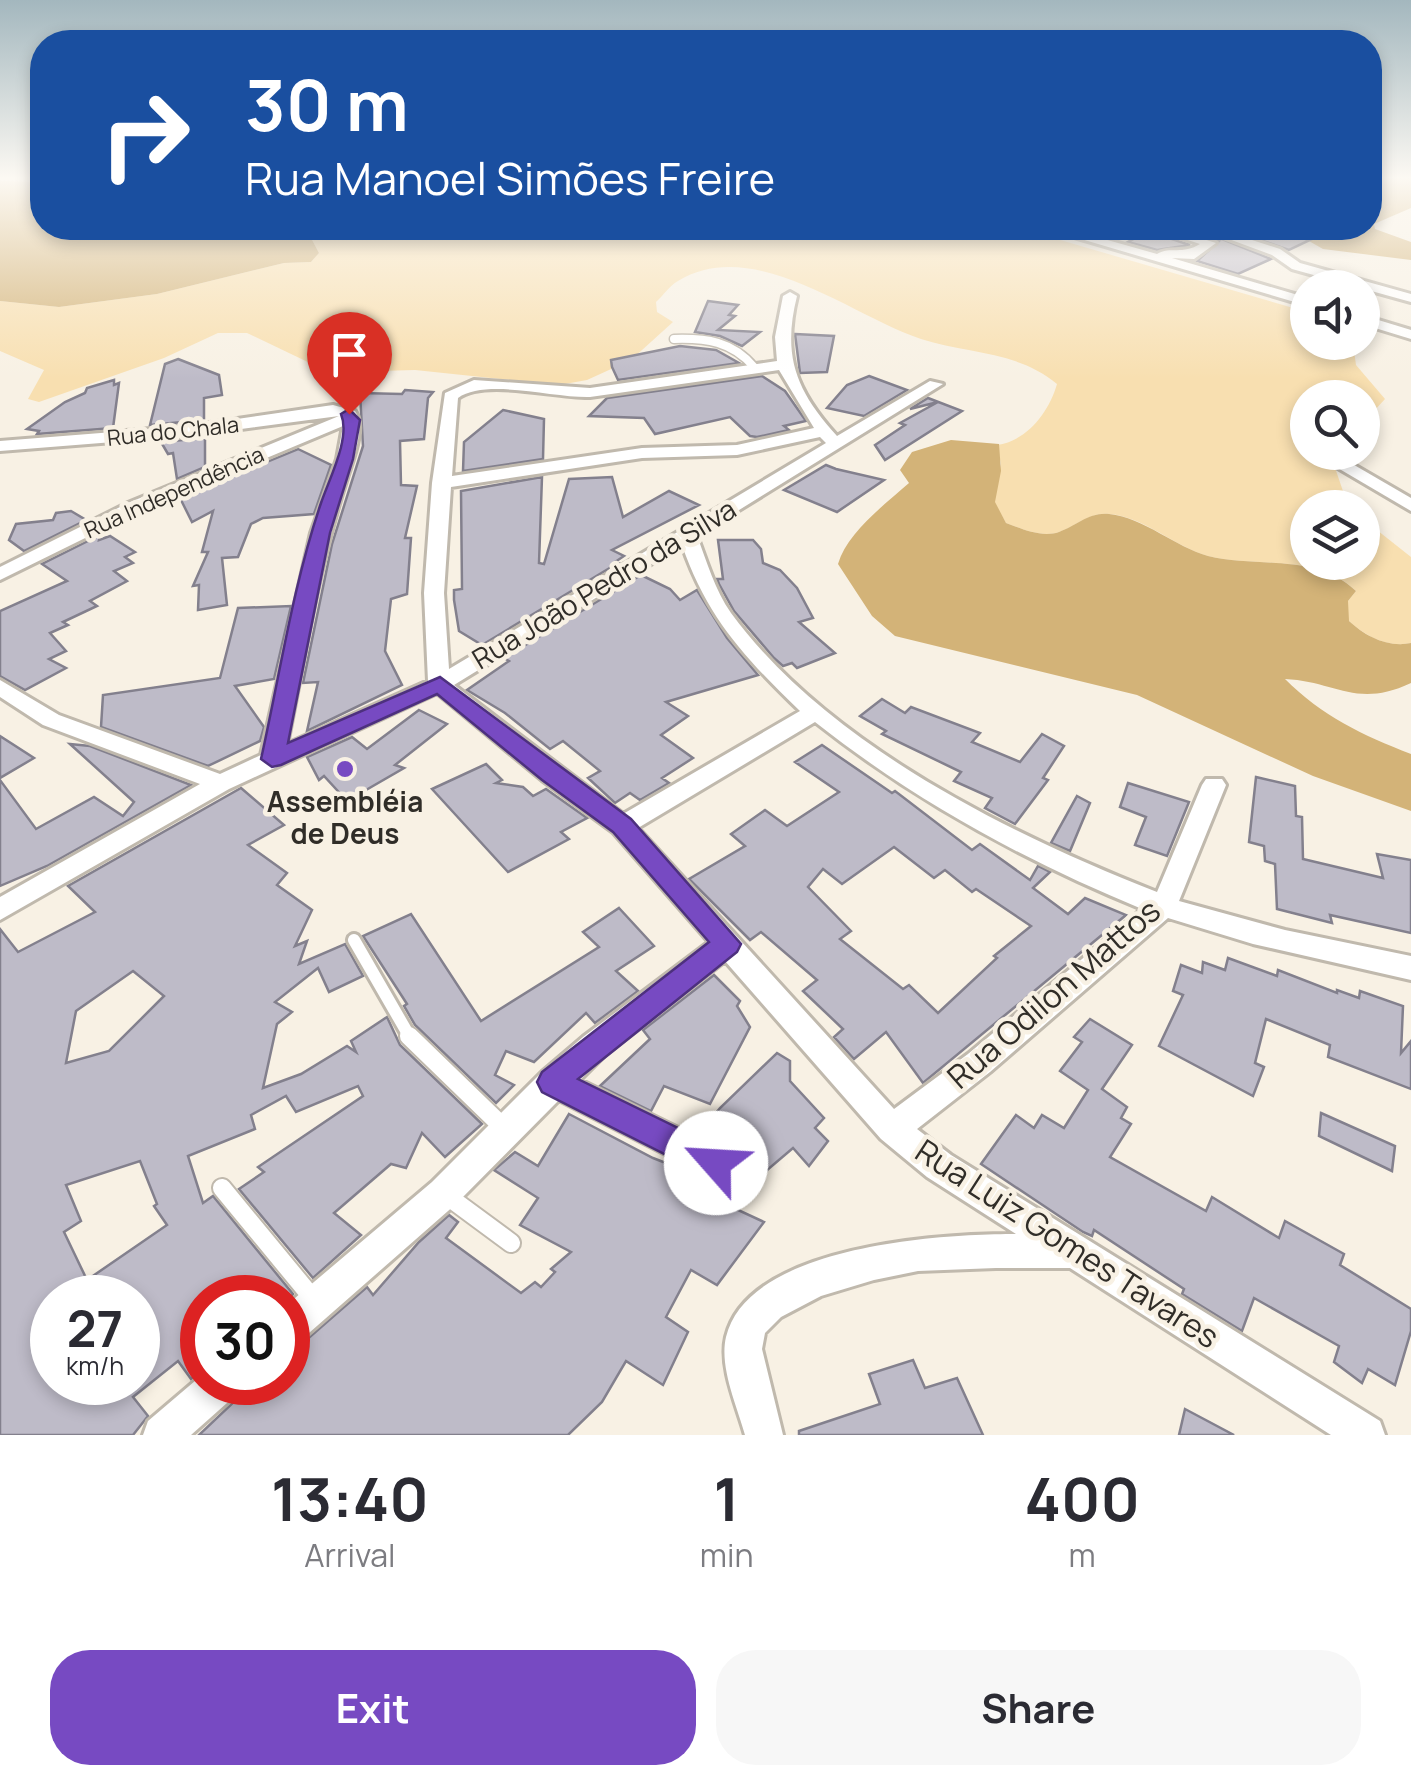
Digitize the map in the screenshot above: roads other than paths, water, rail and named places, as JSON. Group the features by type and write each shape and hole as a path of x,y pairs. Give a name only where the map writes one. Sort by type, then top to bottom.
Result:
{"street":[{"path":"1154,245 1180,258 1206,245"},
{"path":"1170,245 1285,279 1411,298"},
{"path":"1255,245 1276,252 1290,284"},
{"path":"441,483 653,452 737,450 830,437 783,365 780,335 790,296"},
{"path":"1380,324 1411,335"},
{"path":"440,684 434,592 450,396 472,384 558,393 603,392 783,365"},
{"name":"Rua João Pedro da Silva","path":"0,910 220,783 440,684 687,534 830,437 935,384"},
{"name":"Rua do Chala","path":"0,446 189,431 333,410 348,414"},
{"path":"272,759 320,533 345,459 348,414"},
{"name":"Rua Independência","path":"0,574 134,508 348,414"},
{"path":"1353,470 1411,506"},
{"path":"687,534 722,614 759,660 814,713 973,816 1090,875 1164,906 1411,968"},
{"name":"Rua Luiz Gomes Tavares","path":"440,684 550,774 622,826 892,1129 938,1166 1366,1435"},
{"path":"0,687 51,720 220,783"},
{"path":"622,826 814,713"},
{"name":"Rua Odilon Mattos","path":"892,1129 978,1063 1164,906 1214,785"},
{"path":"310,1308 444,1194 553,1082 630,1017 727,944"},
{"path":"553,1082 716,1163"},
{"path":"764,1435 745,1360 744,1336 750,1320 765,1304 866,1264 918,1254 1074,1251"},
{"path":"183,1428 203,1405"}],"lane":[{"path":"674,339 721,342 739,350 754,367"},
{"path":"354,940 410,1038 507,1130"},
{"path":"222,1188 316,1303"},
{"path":"444,1194 511,1243"}],"place":[{"name":"Assembléia de Deus","path":"345,769"}]}
